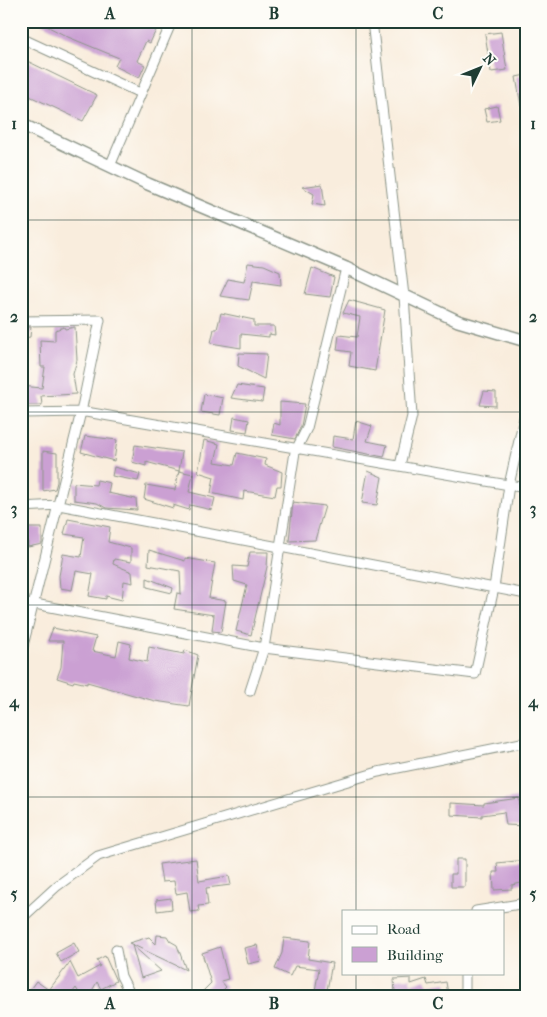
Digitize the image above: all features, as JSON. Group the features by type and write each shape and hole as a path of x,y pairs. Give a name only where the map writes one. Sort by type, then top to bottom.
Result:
{"street":[{"path":"372,21 404,296 412,416 400,465"},
{"path":"110,166 170,22"},
{"path":"21,38 140,93"},
{"path":"21,124 110,166 346,268 458,321 526,341"},
{"path":"250,691 264,648 295,452 307,428 346,268"},
{"path":"21,321 100,320 81,412 35,604 21,654"},
{"path":"21,605 35,604 264,648 475,674 494,588 508,485 526,410"},
{"path":"21,413 81,412 298,447 526,488"},
{"path":"21,508 59,505 526,594"},
{"path":"21,918 57,886 98,856 378,772 526,742"},
{"path":"482,910 526,903"},
{"path":"116,950 121,976 131,996"},
{"path":"465,974 465,996"}],"building":[{"path":"37,21 108,21 120,28 123,21 139,21 156,30 150,43 146,41 137,61 145,65 139,78 115,66 119,58 68,37"},
{"path":"501,32 507,70 491,72 485,34"},
{"path":"21,58 97,95 83,121 21,92"},
{"path":"526,75 526,105 521,106 516,77"},
{"path":"497,106 500,120 487,122 484,109"},
{"path":"322,184 325,206 312,204 314,194 302,187"},
{"path":"248,263 264,265 280,272 281,285 253,281 249,300 220,296 228,279 244,282"},
{"path":"312,268 334,277 330,297 305,294"},
{"path":"349,300 385,310 375,371 349,366 351,352 337,350 339,335 357,337 360,317 343,313"},
{"path":"221,313 254,320 254,326 274,326 275,335 269,334 269,337 241,334 241,348 211,343 214,329 217,329"},
{"path":"21,327 31,327 30,337 21,339"},
{"path":"64,327 65,329 75,327 77,360 73,374 76,394 41,396 42,405 21,405 21,386 42,388 45,367 41,367 40,340 55,341 55,330"},
{"path":"239,353 267,354 264,379 238,366"},
{"path":"237,385 264,389 262,402 231,398"},
{"path":"484,391 496,392 496,406 480,405"},
{"path":"204,394 223,398 220,415 201,412"},
{"path":"280,402 305,404 301,426 295,439 272,435 274,423 280,425"},
{"path":"234,417 249,420 247,432 232,430"},
{"path":"356,421 372,426 367,441 387,445 384,457 332,447 333,436 353,439"},
{"path":"85,436 117,440 114,461 81,452"},
{"path":"204,440 219,444 215,462 234,465 237,453 266,459 265,465 282,472 281,486 277,486 275,496 244,491 243,500 211,493 214,477 198,472"},
{"path":"135,445 182,452 179,471 146,462 146,466 132,462"},
{"path":"43,451 57,453 57,482 55,489 43,491"},
{"path":"114,467 140,474 138,481 112,476"},
{"path":"179,471 193,474 189,492 215,498 212,510 190,505 189,510 173,505 173,508 144,499 146,485 175,490"},
{"path":"368,471 382,477 377,505 362,503"},
{"path":"97,480 110,483 108,493 136,499 137,510 106,508 97,503 74,500 74,483 96,485"},
{"path":"293,502 325,506 315,540 289,541"},
{"path":"68,519 110,527 108,542 131,548 131,562 114,559 113,564 132,572 133,583 124,581 122,600 106,596 106,599 89,596 93,574 76,571 72,590 60,588 59,576 63,554 81,557 84,537 64,534"},
{"path":"27,528 42,528 42,544 28,547"},
{"path":"149,550 185,561 185,558 215,563 209,598 226,601 221,632 212,631 214,615 174,609 177,593 181,594 180,571 148,565"},
{"path":"250,552 268,552 267,567 251,635 236,631 247,585 234,581 233,566 247,567"},
{"path":"147,578 173,588 172,593 147,587"},
{"path":"53,628 96,637 92,651 116,656 119,641 131,644 129,658 147,662 149,647 184,654 185,650 198,655 189,706 155,701 87,682 87,684 74,681 73,683 57,678 61,667 63,641 48,641"},
{"path":"519,798 520,807 526,807 526,826 506,825 504,812 482,815 482,817 451,815 451,803 484,805 484,803"},
{"path":"196,859 199,881 229,876 231,885 206,888 208,905 198,906 199,911 190,912 187,892 176,894 174,881 162,882 159,864"},
{"path":"456,859 465,859 465,887 451,887 451,874 456,874"},
{"path":"526,860 526,882 512,885 512,889 494,890 493,872 498,872 497,863"},
{"path":"171,898 172,909 157,911 156,900"},
{"path":"157,935 167,936 170,941 177,945 186,970 129,943 149,937 156,944"},
{"path":"284,938 310,941 308,959 332,963 326,996 314,996 319,969 295,966 290,976 275,969 282,953"},
{"path":"74,943 79,952 61,962 56,953"},
{"path":"132,945 161,971 141,978"},
{"path":"257,945 261,961 248,964 244,948"},
{"path":"220,947 228,979 221,981 226,987 223,990 228,996 198,996 211,983 202,953"},
{"path":"105,956 116,981 101,989 97,982 89,996 81,996 76,988 70,996 25,996 36,981 49,990 70,962 78,978 100,966 97,960"},
{"path":"411,978 411,984 426,979 428,985 446,982 448,994 402,996 400,993 395,993 394,979"}]}
